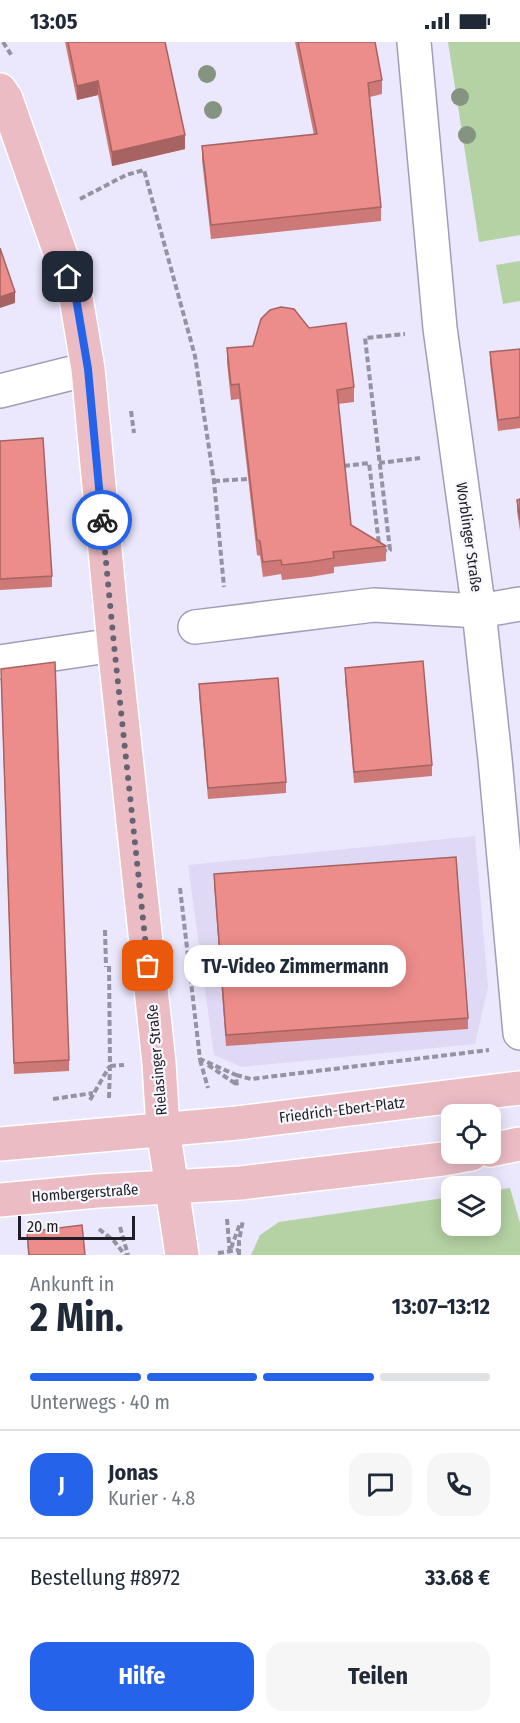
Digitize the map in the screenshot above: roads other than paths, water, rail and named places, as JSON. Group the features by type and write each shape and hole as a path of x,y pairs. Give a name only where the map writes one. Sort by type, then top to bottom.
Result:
{"main road":[{"name":"Rielasinger Straße","path":"2,97 76,298 88,369 164,1129 182,1255"},
{"name":"Friedrich-Ebert-Platz","path":"164,1129 237,1123 520,1088"},
{"path":"0,1144 164,1129"},
{"path":"501,1148 520,1144"},
{"path":"171,1187 241,1183 441,1159"},
{"name":"Hombergerstraße","path":"0,1200 171,1187"}],"street":[{"name":"Worblinger Straße","path":"414,42 440,328 479,611 520,1033"},
{"path":"0,391 88,369"},
{"path":"195,627 374,605 479,611 520,604"},
{"path":"0,662 114,645"}],"place":[{"name":"TV-Video Zimmermann","path":"148,966"}]}
